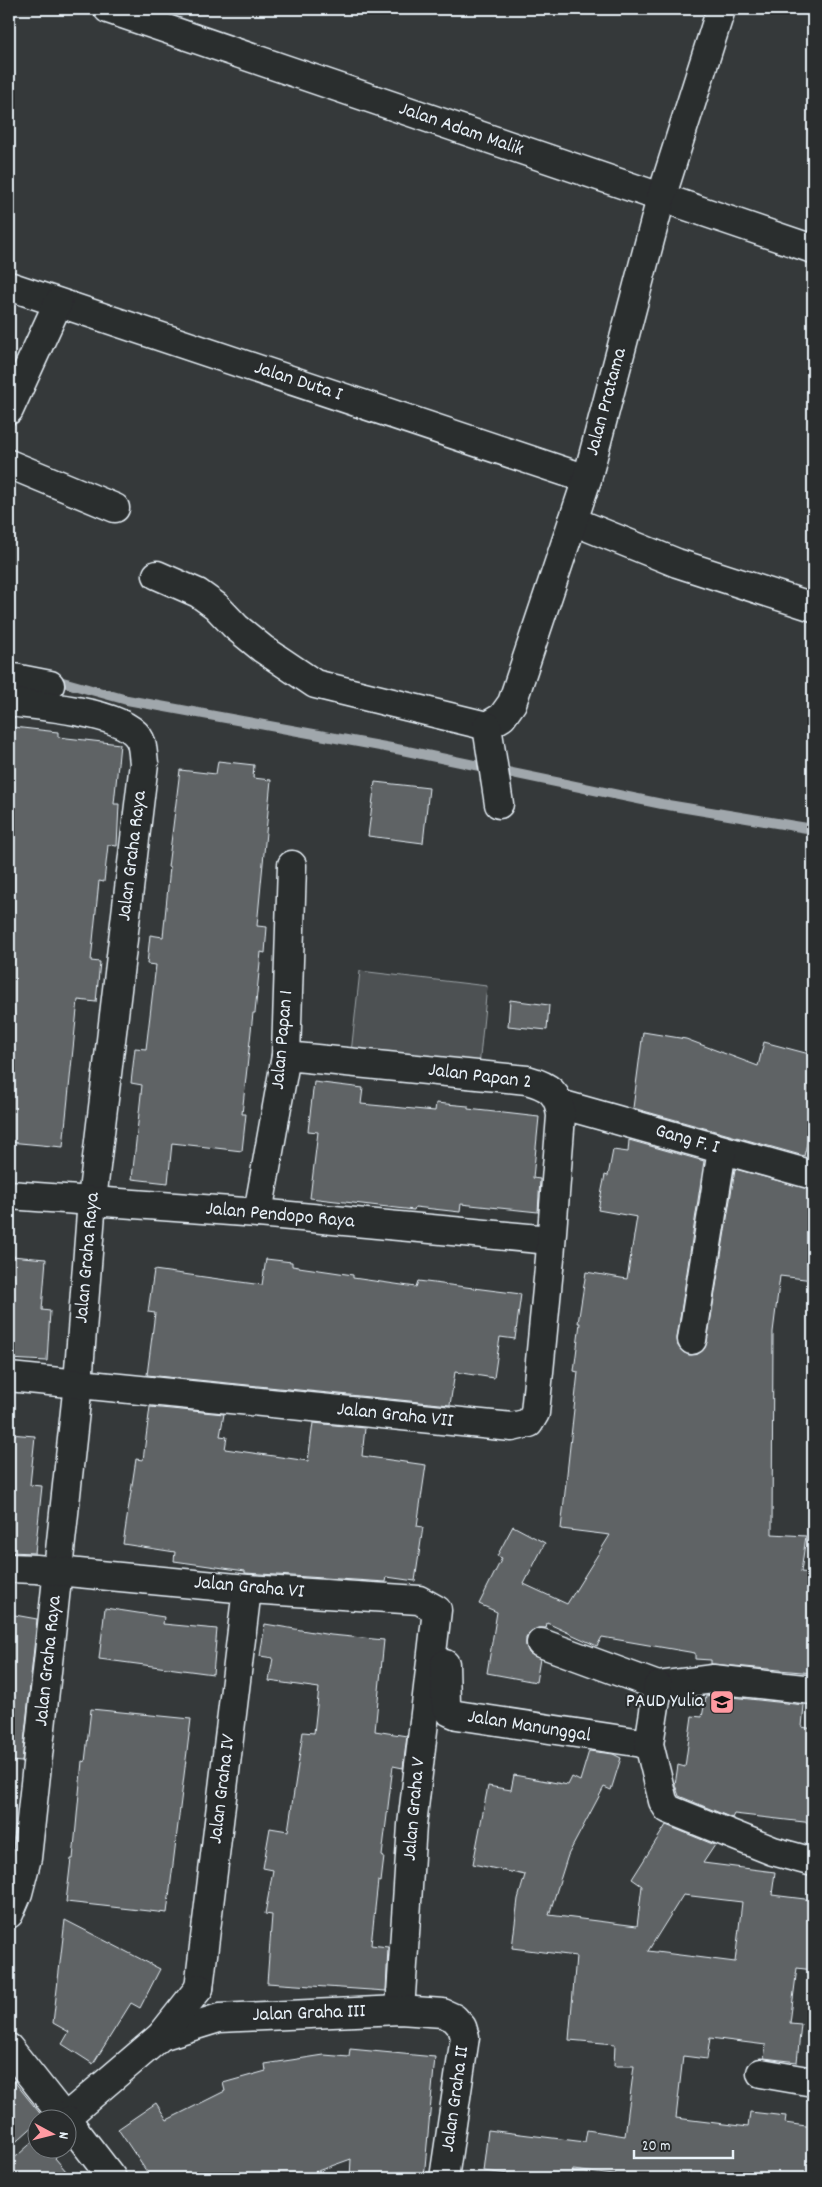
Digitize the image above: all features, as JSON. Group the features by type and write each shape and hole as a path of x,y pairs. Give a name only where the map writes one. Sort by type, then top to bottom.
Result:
{"street":[{"name":"Jalan Adam Malik","path":"108,9 813,249"},
{"name":"Jalan Pratama","path":"487,726 502,717 512,703 587,480 661,198 721,9"},
{"name":"Jalan Duta I","path":"9,286 55,310 587,480"},
{"path":"9,410 55,310 179,358"},
{"path":"9,464 115,508"},
{"path":"573,521 678,563 813,607"},
{"path":"157,575 198,593 216,606 236,627 263,650 315,684 487,726 495,782"},
{"path":"9,677 50,685"},
{"name":"Jalan Graha Raya","path":"9,702 98,715 124,725 140,740 144,763 92,1200 78,1383 27,1858 18,1893 9,1914"},
{"name":"Jalan Papan 1","path":"258,1213 286,1056 292,865"},
{"name":"Jalan Papan 2","path":"286,1056 527,1080 541,1084 554,1094 560,1104"},
{"path":"550,1240 561,1116 560,1104"},
{"name":"Gang F. I","path":"560,1104 813,1175"},
{"path":"692,1340 722,1150"},
{"name":"Jalan Pendopo Raya","path":"9,1195 258,1213 550,1240"},
{"name":"Jalan Graha VII","path":"78,1383 512,1427 522,1426 528,1423 535,1413 550,1258 550,1240"},
{"path":"9,1377 78,1383"},
{"name":"Jalan Graha VI","path":"9,1568 247,1589 418,1600 436,1615"},
{"name":"Jalan Graha IV","path":"198,1988 247,1589"},
{"name":"Jalan Manunggal","path":"436,1615 444,1625 446,1705 450,1712 468,1718 649,1744"},
{"name":"Jalan Graha V","path":"400,2010 412,1825 436,1615"},
{"path":"540,1643 658,1686 713,1678 813,1690"},
{"path":"658,1686 649,1744 663,1801 668,1809 773,1851 813,1862"},
{"path":"198,1988 218,2018"},
{"name":"Jalan Graha III","path":"77,2110 161,2036 198,1988"},
{"name":"Jalan Graha III","path":"161,2036 218,2018 400,2010"},
{"name":"Jalan Graha II","path":"400,2010 443,2013 454,2018 462,2026 465,2037 444,2178"},
{"path":"9,2048 58,2110"},
{"path":"761,2073 813,2082"},
{"path":"78,2135 112,2178"}],"shaded area":[{"path":"360,971 487,986 479,1067 351,1053"}],"building":[{"path":"13,727 58,732 58,737 120,744 114,804 119,804 117,846 108,845 104,882 99,881 91,961 100,962 96,1002 78,1000 63,1147 9,1142 9,820 13,783 9,783 9,771"},
{"path":"218,761 254,765 253,778 271,780 257,926 267,927 265,953 261,952 255,1013 253,1013 242,1114 246,1114 242,1151 172,1143 168,1183 132,1179 142,1085 131,1083 135,1048 146,1049 156,965 147,964 150,935 163,937 170,867 168,867 180,770 216,774"},
{"path":"375,782 429,788 423,843 368,836"},
{"path":"510,1000 549,1005 547,1030 508,1026"},
{"path":"643,1032 686,1039 758,1066 764,1042 813,1055 813,1118 804,1156 633,1108"},
{"path":"314,1082 363,1088 361,1104 435,1111 436,1103 468,1106 468,1109 539,1117 533,1178 540,1179 538,1212 461,1204 460,1212 415,1207 414,1210 310,1198 318,1132 308,1131"},
{"path":"629,1140 704,1161 677,1338 678,1346 689,1355 698,1354 704,1349 707,1342 735,1169 813,1190 813,1280 780,1276 773,1332 772,1534 806,1536 801,1572 812,1573 808,1601 813,1602 813,1673 711,1664 711,1660 695,1659 695,1653 602,1637 597,1646 547,1623 546,1628 538,1628 531,1631 526,1638 526,1646 529,1653 540,1659 536,1682 487,1673 497,1612 479,1604 502,1558 497,1556 513,1526 545,1543 524,1584 567,1604 610,1535 561,1529 578,1372 574,1371 580,1323 578,1323 586,1272 627,1279 637,1217 598,1210 605,1175 608,1176 613,1150 628,1152"},
{"path":"11,1256 46,1259 42,1310 50,1311 47,1361 9,1359"},
{"path":"266,1259 292,1262 292,1266 353,1275 353,1278 416,1287 418,1281 521,1294 515,1339 500,1337 494,1378 455,1372 450,1405 147,1375 155,1313 148,1312 154,1270 262,1285"},
{"path":"150,1407 224,1414 220,1436 227,1437 225,1449 308,1461 313,1423 365,1428 362,1456 426,1465 417,1526 423,1527 415,1581 387,1577 386,1582 245,1573 245,1571 174,1561 175,1552 123,1544 136,1459 143,1460"},
{"path":"9,1434 35,1436 30,1485 42,1486 35,1553 9,1552"},
{"path":"105,1608 164,1617 163,1624 217,1629 213,1674 99,1659"},
{"path":"9,1614 37,1619 22,1762 9,1761"},
{"path":"265,1624 331,1635 384,1640 375,1731 407,1736 403,1768 393,1766 382,1856 384,1857 381,1882 378,1881 371,1945 388,1947 386,1991 267,1983 272,1915 265,1914 273,1870 263,1868 270,1828 288,1831 303,1732 314,1733 319,1688 269,1681 273,1658 260,1656"},
{"path":"713,1695 804,1705 802,1727 813,1729 813,1823 734,1814 732,1818 679,1796 675,1785 678,1765 685,1767 692,1716 702,1717 706,1696"},
{"path":"91,1709 191,1719 167,1913 66,1902 71,1859 73,1859 82,1761 85,1762"},
{"path":"589,1751 613,1754 621,1758 611,1790 604,1787 568,1855 549,1915 637,1926 642,1886 632,1879 666,1825 715,1845 703,1863 775,1872 772,1895 813,1900 813,1970 797,1968 790,2023 801,2024 797,2062 764,2058 766,2045 710,2038 707,2059 683,2056 676,2118 748,2127 750,2112 786,2116 785,2123 813,2127 813,2178 638,2178 573,2170 572,2178 544,2178 483,2171 488,2130 585,2142 587,2130 625,2136 634,2066 614,2066 615,2044 569,2040 576,1956 512,1948 518,1899 525,1875 473,1864 488,1786 511,1790 514,1775 568,1785 572,1777 580,1781","holes":["683,1895 742,1902 735,1962 648,1951"]},
{"path":"65,1920 160,1969 140,2008 131,2003 93,2064 62,2044 69,2032 53,2023"},
{"path":"350,2049 435,2057 424,2178 380,2175 380,2178 350,2178 351,2159 298,2178 151,2178 118,2129 156,2103 167,2120 225,2091 223,2083 266,2071 265,2064 324,2055 349,2057"},
{"path":"9,2075 37,2110 28,2110 28,2131 9,2148"},
{"path":"28,2146 28,2160 57,2160 72,2178 20,2178 9,2163"}],"waterway":[{"path":"52,679 127,700 402,750 662,804 813,829"}],"place":[{"name":"PAUD Yulia","path":"722,1702"}]}
